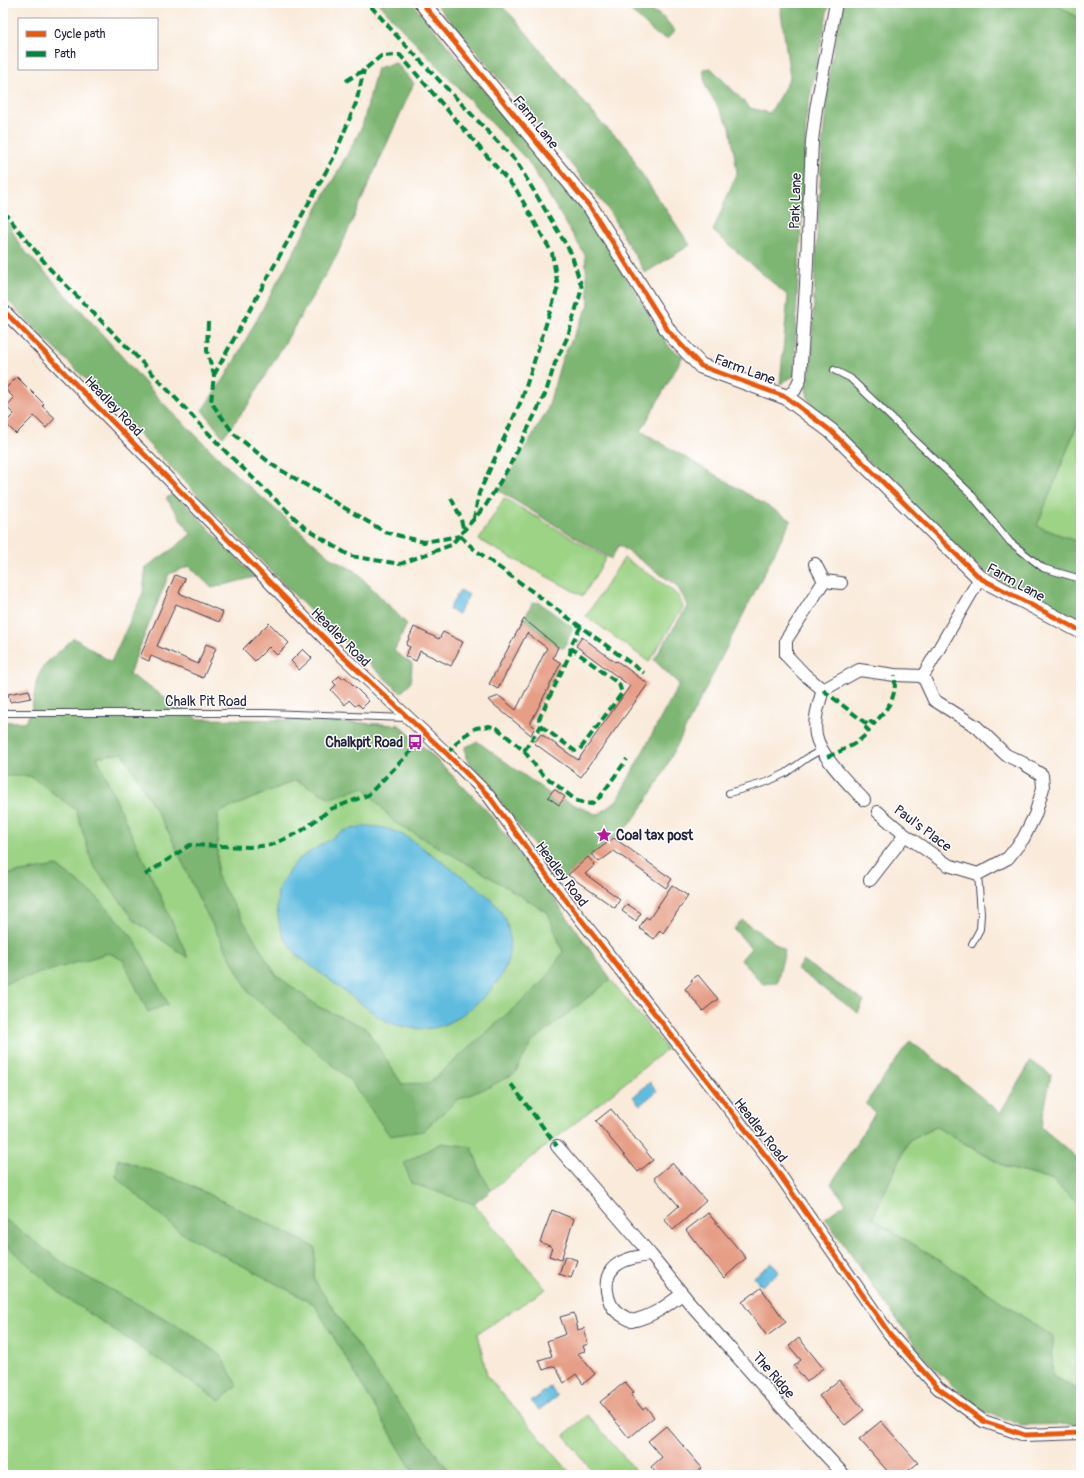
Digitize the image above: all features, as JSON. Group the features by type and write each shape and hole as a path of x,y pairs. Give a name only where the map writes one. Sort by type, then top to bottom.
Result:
{"street":[{"name":"Farm Lane","path":"422,3 591,208 669,332 701,366 786,397 831,431 980,578 1081,631"},
{"name":"Park Lane","path":"786,397 794,390 800,379 806,285 812,141 816,109 836,3"},
{"name":"Headley Road","path":"3,310 337,651 488,796 551,881 773,1165 889,1333 938,1388 983,1421 1025,1435 1081,1433"},
{"path":"815,564 824,581"},
{"path":"923,676 980,578"},
{"path":"824,581 842,583"},
{"path":"823,690 804,674 786,655 786,640 824,581"},
{"path":"864,800 821,750 816,735 816,728 817,708 823,690 859,670 895,675 923,676"},
{"path":"923,676 934,700 977,726 1006,755 1042,774 1044,788 1035,815 1023,839 1008,858 978,874"},
{"name":"Paul's Place","path":"878,812 905,834 948,865 978,874"},
{"path":"870,880 905,834"},
{"name":"The Ridge","path":"557,1146 651,1255 682,1294 844,1475"},
{"path":"651,1255 637,1256 620,1262 610,1271 606,1284 608,1300 615,1311 632,1321 646,1317 660,1310 682,1294"}],"lane":[{"path":"834,370 850,378 960,484 989,515 1010,542 1043,568 1081,579"},
{"name":"Chalk Pit Road","path":"3,713 267,713 408,718"},
{"path":"729,793 767,782 786,773 821,750"},
{"path":"972,944 980,928 981,914 978,874"}],"green space":[{"path":"379,3 412,3 585,212 670,348 683,356 641,431 791,520 659,781 632,822 562,881 466,758 465,747 478,742 550,794 548,797 559,805 563,800 598,815 617,800 679,684 654,660 688,605 677,586 619,545 611,559 499,491 547,411 562,359 589,305 585,255 528,161 399,26"},
{"path":"435,3 499,3 513,17 603,125 627,146 637,167 690,245 645,273 606,206"},
{"path":"631,3 642,3 665,19 675,31 667,39 656,34 631,11"},
{"path":"782,3 829,3 806,117 805,170 797,295 794,376 780,384 788,296 713,231 737,172 730,127 706,87 703,69 711,68 750,108 770,113 790,78 781,12"},
{"path":"844,3 1054,3 1081,20 1081,415 1037,526 1081,543 1081,622 1003,584 974,564 825,419 809,401 806,389 811,365 823,139 830,67"},
{"path":"1054,3 1081,3 1081,20"},
{"path":"396,63 414,83 337,255 248,405 223,437 202,410 226,376 362,127 377,68"},
{"path":"3,213 20,246 79,308 162,402 235,474 331,558 355,571 407,624 394,651 412,664 411,682 401,693 303,604 110,404 3,296"},
{"path":"1081,415 1081,543 1036,526"},
{"path":"175,493 255,577 212,588 189,566 169,574 129,674 198,719 295,720 399,725 432,755 486,810 552,896 611,979 532,1042 515,1073 489,1087 457,1100 423,1131 390,1136 349,1079 249,993 202,905 170,835 123,753 97,757 188,958 135,921 93,865 76,810 30,776 3,776 3,722 26,722 32,708 37,679 44,665 74,638 111,662 143,593 146,567 174,548 191,534 166,498","holes":["296,780 330,798 364,787 394,822 475,868 548,913 563,952 541,984 429,1083 402,1084 366,1028 319,1007 276,975 217,877 218,813"]},
{"path":"504,498 606,558 583,596 479,540"},
{"path":"624,558 667,586 679,597 683,607 649,662 586,616"},
{"path":"533,602 540,603 573,628 564,648 558,647 524,619"},
{"path":"295,720 399,725 432,755 486,810 552,896 611,980 667,1049 474,1204 546,1289 478,1333 487,1376 572,1475 3,1475 3,722"},
{"path":"57,866 97,897 134,939 168,1004 148,1012 123,960 109,953 3,984 3,875"},
{"path":"742,920 785,950 777,983 763,984 741,960 751,948 734,929"},
{"path":"803,961 864,1001 858,1013 797,969"},
{"path":"910,1041 956,1076 1000,1113 1031,1061 1051,1075 1041,1127 1081,1161 1081,1207 1051,1179 1008,1168 936,1127 909,1140 872,1218 962,1275 1053,1337 1052,1376 1081,1391 1081,1424 1022,1425 977,1409 925,1359 825,1218 846,1203 831,1184 875,1113 866,1103"},
{"path":"936,1127 1007,1168 1051,1179 1081,1207 1081,1391 1052,1376 1053,1337 962,1275 872,1219 909,1140"},
{"path":"441,1143 472,1147 481,1173 491,1190 474,1204 411,1183 404,1163"},
{"path":"118,1159 182,1181 315,1247 314,1280 380,1378 449,1471 448,1475 415,1475 314,1304 180,1232 116,1177"},
{"path":"3,1218 70,1268 181,1327 221,1356 237,1385 220,1401 62,1295 3,1242"},
{"path":"588,1415 634,1469 626,1475 595,1475 564,1435"}],"water":[{"path":"460,590 469,595 458,614 449,609"},
{"path":"365,826 386,829 407,837 489,897 500,910 507,923 510,944 508,958 499,979 484,997 474,1006 453,1020 442,1025 433,1028 419,1029 399,1026 380,1018 298,956 284,938 280,927 277,909 278,890 291,868 299,859 343,831"},
{"path":"650,1082 657,1091 640,1105 633,1097"},
{"path":"772,1263 779,1272 761,1286 754,1277"},
{"path":"550,1387 557,1396 539,1410 531,1402"}],"building":[{"path":"17,377 44,404 42,406 55,418 46,428 34,416 16,434 5,423 14,414 6,407 14,398 5,389"},
{"path":"175,575 185,579 179,593 223,612 219,622 176,604 157,646 198,664 206,644 216,648 203,678 151,656 149,661 140,657"},
{"path":"524,619 558,647 553,658 561,663 530,724 535,727 531,735 488,700 499,696 516,710 547,648 527,633 498,689 489,684"},
{"path":"269,623 289,643 277,655 269,647 255,661 243,649"},
{"path":"414,627 439,639 443,632 463,642 451,666 420,651 416,661 405,656 410,647 406,645"},
{"path":"582,637 615,662 617,661 648,684 581,777 534,743 541,734 578,760 630,686 576,646"},
{"path":"303,649 312,658 299,670 291,661"},
{"path":"339,676 343,679 345,677 369,701 362,708 358,704 355,706 349,700 345,705 331,690 336,685 333,682"},
{"path":"29,690 31,698 10,702 8,694"},
{"path":"554,789 565,797 559,805 548,797"},
{"path":"614,838 672,879 666,888 614,851 599,862 592,854"},
{"path":"588,857 595,865 585,874 620,899 615,908 568,875"},
{"path":"672,885 688,896 663,933 660,930 654,939 639,928 646,917 649,919"},
{"path":"627,904 641,913 636,921 622,911"},
{"path":"698,975 718,999 703,1011 685,989 692,982 691,980"},
{"path":"611,1109 653,1160 638,1172 596,1121"},
{"path":"672,1163 706,1201 673,1230 664,1219 679,1206 654,1178"},
{"path":"552,1210 574,1219 561,1260 549,1256 552,1247 540,1242"},
{"path":"708,1213 746,1258 724,1278 686,1230"},
{"path":"565,1256 577,1260 571,1278 559,1274"},
{"path":"761,1288 786,1322 767,1336 742,1302"},
{"path":"574,1313 578,1330 584,1328 588,1344 583,1346 585,1351 578,1353 595,1374 583,1384 576,1374 564,1383 555,1366 543,1370 539,1360 552,1356 547,1341 566,1334 560,1317"},
{"path":"799,1338 823,1368 807,1382 794,1366 801,1360 789,1346"},
{"path":"839,1380 864,1410 845,1425 819,1396"},
{"path":"625,1382 634,1392 631,1395 643,1410 646,1407 654,1417 629,1438 600,1402"},
{"path":"881,1421 918,1463 903,1475 891,1475 859,1439"},
{"path":"666,1426 702,1468 694,1475 658,1475 651,1467 662,1457 648,1441"}],"marked path":[{"path":"3,211 50,269 135,355 227,453 304,527 350,556 400,564 451,545 486,505 509,467 546,392 555,363 568,336 582,288 571,253 516,161 396,35 368,3"},
{"path":"346,81 364,70 381,56 400,55 517,191 552,253 558,287 522,399 479,493 474,518"},
{"path":"214,375 334,157 356,103 364,70"},
{"path":"208,322 207,351 214,375 211,402 234,434 274,466 385,532 424,542 460,536"},
{"path":"451,498 460,516 464,531"},
{"path":"460,536 474,549 644,673"},
{"path":"524,751 541,726 539,719 570,654 571,645 581,626"},
{"path":"541,726 575,751 581,748 622,693 619,684 571,648"},
{"path":"827,757 855,744 869,731 866,728 868,725 871,722 874,724 888,707 893,697 895,675"},
{"path":"823,690 868,725"},
{"path":"447,754 462,737 476,728 489,726 497,728 524,751 541,773 577,801 591,804 600,797 627,759"},
{"path":"145,875 190,845 249,847 271,845 300,832 331,809 368,795 426,736"},
{"path":"511,1084 557,1146"}],"cycle path":[{"path":"422,3 591,208 669,332 701,366 786,397 831,431 980,578 1081,631"},
{"path":"3,310 337,651 447,754 488,795 551,881 773,1165 889,1333 938,1388 983,1421 1025,1435 1081,1433"}],"place":[{"name":"Chalkpit Road","path":"415,742"},
{"name":"Coal tax post","path":"604,835"}]}
